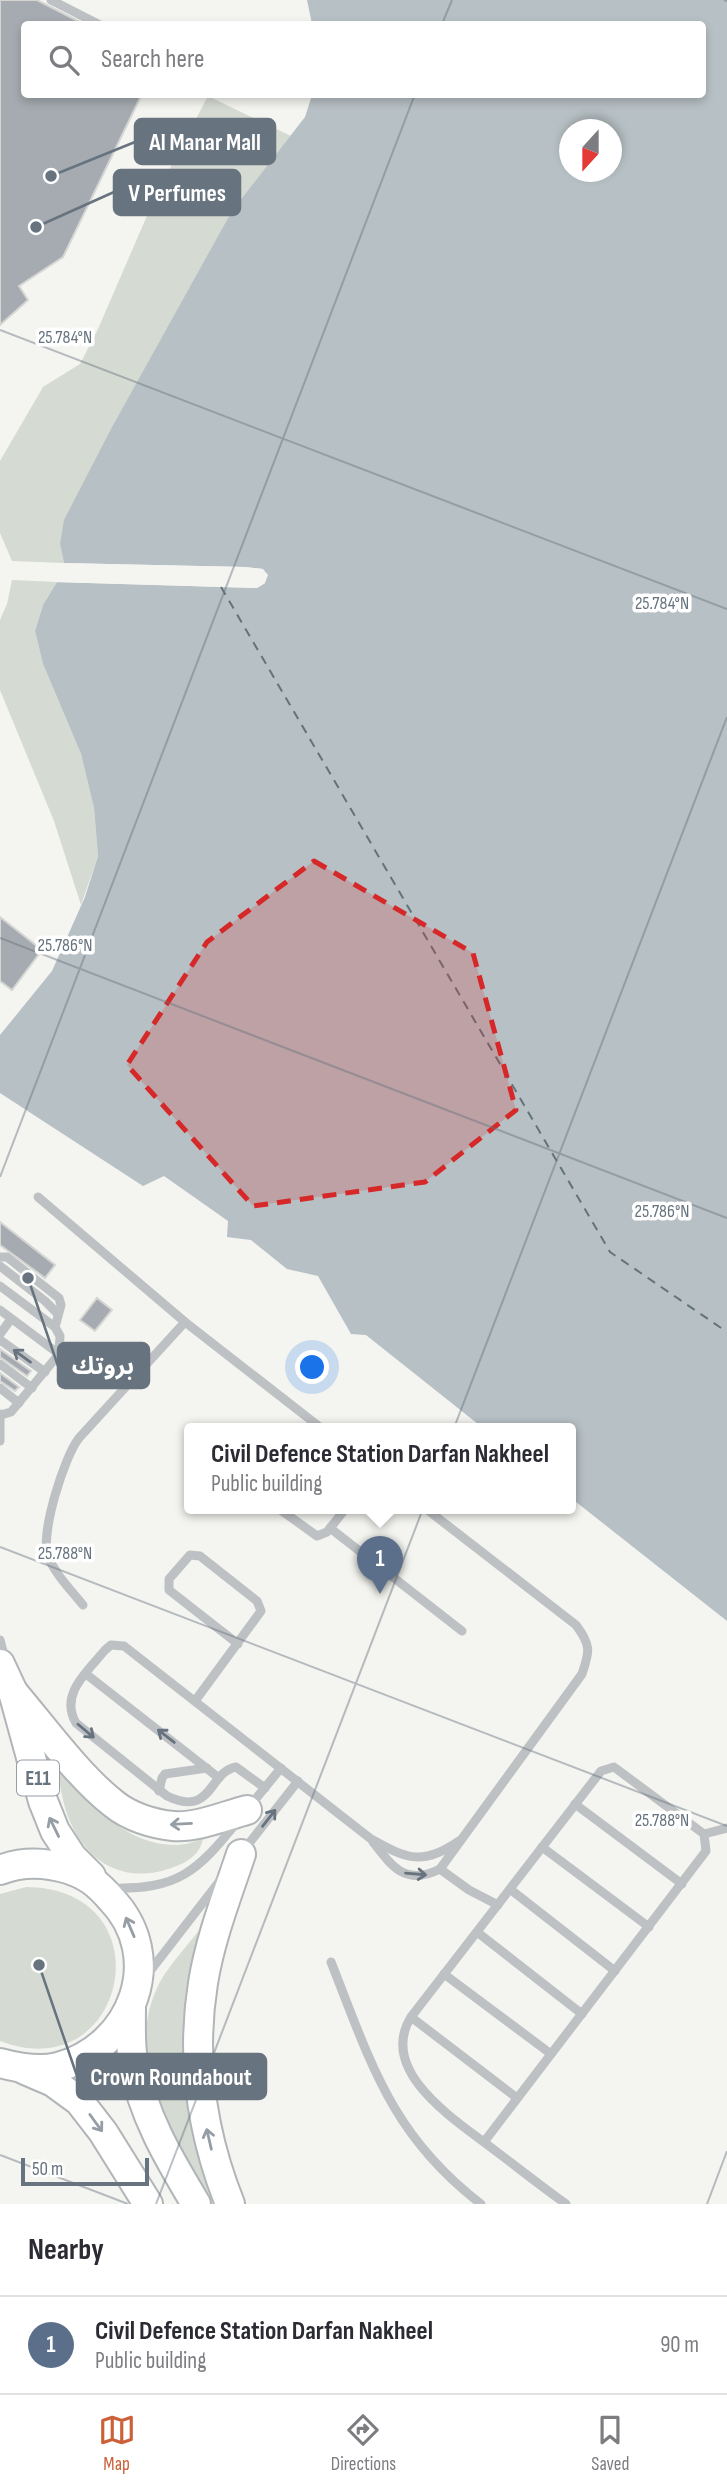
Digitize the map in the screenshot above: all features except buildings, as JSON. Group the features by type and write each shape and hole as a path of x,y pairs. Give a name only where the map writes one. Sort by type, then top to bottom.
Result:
{"main road":[{"name":"E11","path":"0,1664 13,1692 43,1801 55,1831 72,1857 98,1884"},
{"path":"13,1692 114,1805 145,1821 176,1826 247,1810"},
{"path":"230,2204 216,2169 202,2108 198,2045 203,1982 218,1921 241,1854"},
{"path":"0,1870 16,1864 49,1863 80,1873 98,1884 124,1912 134,1935 139,1960 134,1997 132,2060 145,2109 168,2158 196,2204"},
{"path":"11,2066 56,2068 87,2056 113,2035 134,1997"},
{"path":"11,2066 53,2082 79,2101 103,2132 148,2204"}],"lane":[{"path":"51,0 92,21"},
{"path":"38,1197 185,1322 315,1423"},
{"path":"0,1257 7,1257 54,1292 61,1305 55,1326"},
{"path":"0,1266 58,1314"},
{"path":"0,1286 55,1326 60,1336 59,1354 11,1412 0,1414 0,1441"},
{"path":"0,1310 59,1354"},
{"path":"0,1334 11,1319"},
{"path":"83,1605 53,1566 46,1543 65,1460 79,1438 185,1322"},
{"path":"0,1340 45,1372"},
{"path":"0,1364 32,1388"},
{"path":"0,1388 19,1403"},
{"path":"286,1514 317,1536 325,1534 341,1514"},
{"path":"371,1839 390,1864 400,1872 414,1876 427,1875 440,1869 582,1674 589,1649 576,1625 433,1514"},
{"path":"330,1528 462,1631"},
{"path":"195,1701 238,1644 260,1614 259,1604 200,1556 190,1555 169,1579 169,1590 238,1644"},
{"path":"0,1640 13,1692"},
{"path":"265,1788 236,1767 230,1767 210,1791 195,1801 176,1800 159,1791 76,1723 70,1700 76,1686 105,1650 117,1644 130,1650 371,1839 402,1856 418,1859 433,1856 459,1842"},
{"path":"86,1674 219,1778"},
{"path":"484,2141 706,1851 704,1834 614,1767 609,1766 601,1771 411,2017 406,2026 403,2044 414,2076 438,2107 566,2204"},
{"path":"159,1791 165,1774 207,1768"},
{"path":"98,1884 156,1886 181,1878 209,1857 281,1768"},
{"path":"134,1997 298,1781"},
{"path":"575,1804 682,1884"},
{"path":"704,1834 727,1828"},
{"path":"542,1847 649,1927"},
{"path":"440,1869 469,1890 498,1905"},
{"path":"510,1889 615,1971"},
{"path":"477,1932 582,2014"},
{"path":"331,1962 375,2073 402,2123 438,2167 481,2204"},
{"path":"444,1974 551,2054"},
{"path":"411,2017 517,2098"}],"highlighted area":[{"path":"314,861 473,953 516,1110 425,1182 253,1206 127,1065 207,942"}],"shaded area":[{"path":"307,0 727,0 727,1621 576,1502 576,1423 477,1423 366,1335 351,1334 318,1276 287,1269 251,1240 227,1237 228,1221 164,1176 143,1186 0,1093 0,1035 52,971 85,897 98,856 94,808 81,754 43,664 35,631 43,605 57,582 257,588 265,583 263,569 245,567 64,563 60,544 64,520 111,429 232,211 305,117 311,98 706,98 706,21 311,21"},
{"path":"207,98 212,98 291,136 232,211 60,544 64,563 12,561 0,533 0,461 43,387 80,364 156,195"},
{"path":"12,580 57,582 43,605 35,631 43,664 81,754 94,808 98,856 81,905 54,821 0,690 0,620 7,604"},
{"path":"58,1768 96,1808 125,1830 158,1843 180,1845 203,1839 200,1847 195,1855 183,1863 158,1872 138,1874 120,1871 104,1864 79,1838 70,1820 63,1800"},
{"path":"26,1887 71,1896 100,1918 114,1949 114,1983 102,2014 78,2038 44,2048 0,2041 0,1894"},
{"path":"203,1925 185,2066 189,2113 216,2204 170,2128 149,2072 146,2043 148,2014 158,1986"}],"pier":[{"path":"60,563 245,567 263,569 268,575 265,583 257,588 53,582 57,579 256,584 262,581 264,576 261,572 245,570 64,567"}],"ferry route":[{"path":"221,587 610,1252 727,1332"}],"place":[{"name":"Al Manar Mall","path":"51,176"},
{"name":"V Perfumes","path":"36,227"},
{"name":"بروتك","path":"28,1278"},
{"name":"Civil Defence Station Darfan Nakheel","path":"380,1594"},
{"name":"Crown Roundabout","path":"39,1965"}]}
